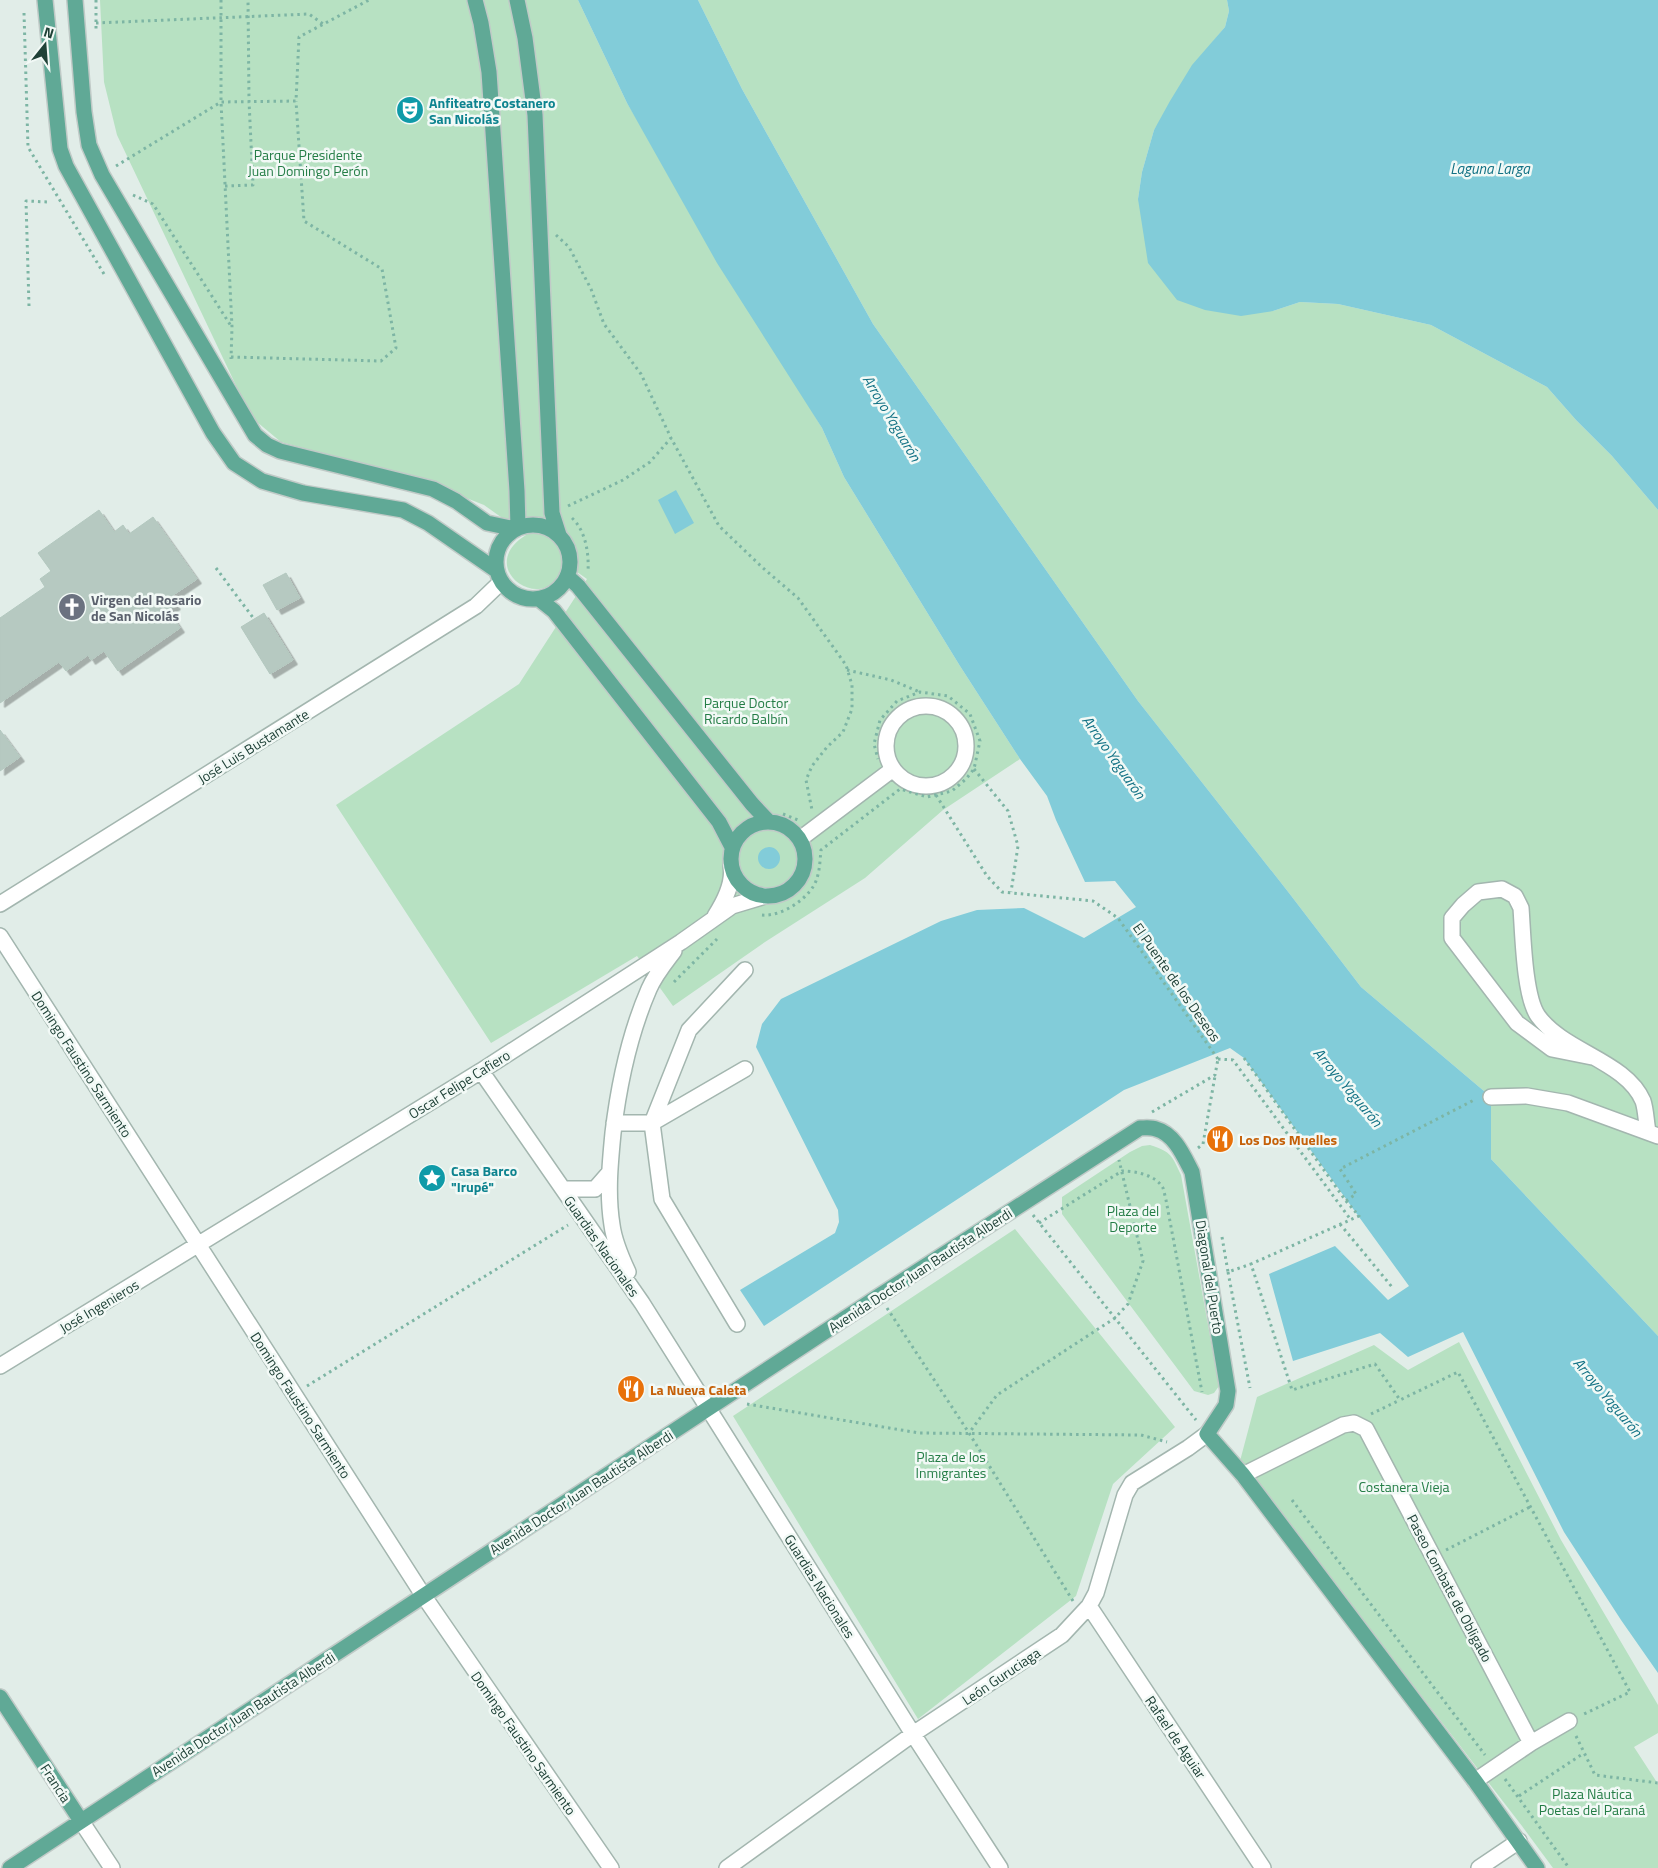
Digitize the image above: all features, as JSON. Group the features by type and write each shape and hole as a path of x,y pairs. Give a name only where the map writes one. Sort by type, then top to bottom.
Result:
{"main road":[{"path":"45,0 60,148 66,166 213,433 234,463 262,481 304,493 403,510 428,523 499,576 508,590 517,596 528,599 539,599 553,594 564,583 570,566 570,554 566,544 559,535 550,529 528,525 516,529 507,535 497,551 499,576"},
{"path":"75,0 88,145 102,175 255,435 267,446 280,451 433,489 456,501 487,523 516,529"},
{"path":"475,0 481,22 489,72 517,491 516,529"},
{"path":"517,0 525,38 535,114 552,513 559,535"},
{"path":"567,576 578,586 752,804 768,821"},
{"path":"539,599 554,611 713,814 732,848"},
{"path":"768,821 786,826 800,839 805,850 806,862 800,878 788,891 764,896 755,894 739,883 731,866 732,848 737,837 745,829 756,823 768,821"},
{"name":"Diagonal del Puerto","path":"1140,1128 1157,1129 1169,1137 1179,1147 1192,1172 1228,1390 1226,1405 1207,1434"},
{"name":"Avenida Doctor Juan Bautista Alberdi","path":"10,1868 879,1296 1140,1128"},
{"path":"1207,1434 1242,1475 1475,1781 1537,1868"},
{"name":"Francia","path":"0,1696 81,1822"}],"street":[{"name":"José Luis Bustamante","path":"0,904 476,606 499,576"},
{"path":"800,839 886,767 885,742 888,729 896,717 908,709 921,705 935,706 948,711 965,732 967,745 965,758 959,769 950,778 939,784 926,786 913,784 886,767"},
{"name":"Oscar Felipe Cafiero","path":"714,917 724,902 732,873 731,866"},
{"path":"1592,1057 1552,1049 1517,1023 1452,938 1452,918 1478,892 1502,889 1515,896 1521,908 1529,996 1538,1016 1563,1040 1592,1057 1630,1080 1643,1102 1653,1134"},
{"name":"Oscar Felipe Cafiero","path":"199,1245 481,1071 681,942 714,917 732,906 764,896"},
{"name":"Domingo Faustino Sarmiento","path":"0,936 423,1595 611,1868"},
{"name":"Guardias Nacionales","path":"642,1303 622,1257 612,1226 609,1173 614,1123 617,1098 629,1043 649,988 681,942"},
{"path":"737,1324 662,1199 652,1123 688,1030 745,970"},
{"path":"614,1123 652,1123 745,1069"},
{"name":"Guardias Nacionales","path":"481,1071 642,1303 913,1734 1000,1868"},
{"path":"1484,1097 1527,1096 1568,1103 1653,1134"},
{"name":"Guardias Nacionales","path":"563,1189 595,1189 609,1173"},
{"name":"José Ingenieros","path":"0,1366 199,1245"},
{"path":"1242,1475 1348,1424"},
{"name":"Paseo Combate de Obligado","path":"1348,1424 1366,1429 1531,1743"},
{"name":"León Guruciaga","path":"727,1868 913,1734 1062,1635 1085,1610 1096,1593 1125,1495 1132,1483 1207,1434"},
{"name":"Rafael de Aguiar","path":"1085,1610 1263,1868"},
{"path":"1475,1781 1531,1743 1569,1721"},
{"name":"Francia","path":"81,1822 112,1868"},
{"path":"1479,1868 1519,1841"}],"path":[{"path":"96,0 96,41"},
{"path":"221,0 221,102 232,327 231,357 235,366"},
{"path":"225,186 253,185 249,101 248,0"},
{"path":"231,357 381,362 396,348 382,269 304,220 296,101 299,37 369,0"},
{"path":"96,23 309,14 323,24"},
{"path":"115,167 221,102 296,101"},
{"path":"112,158 119,174"},
{"path":"130,193 153,204 232,327"},
{"path":"29,306 26,201 48,202"},
{"path":"557,244 556,235 569,247 591,289 604,324 641,374 671,438 720,526 763,568 798,598 834,647 847,670 852,685 852,709 843,732 827,747 812,766 806,780 814,818"},
{"path":"563,509 623,480 650,462 671,438"},
{"path":"568,514 579,524 584,540 589,561 588,578"},
{"path":"216,568 254,619"},
{"path":"762,915 770,916 802,902 817,879 821,850 900,789 927,797 952,792 974,769 980,741 970,714 948,696 920,692 891,680 847,670"},
{"path":"886,767 874,744 880,720 897,701 920,692"},
{"path":"936,795 987,876 1002,892 1011,892 1018,846 1008,811 974,769"},
{"name":"El Puente de los Deseos","path":"1011,892 1093,901 1118,918 1218,1059"},
{"path":"670,986 723,933"},
{"path":"1244,1058 1346,1201 1359,1216 1251,1264 1292,1390 1375,1364 1400,1400"},
{"path":"1198,1148 1203,1144 1218,1059 1233,1060 1350,1220"},
{"path":"1140,1128 1154,1110 1215,1075"},
{"path":"1346,1201 1356,1194 1340,1169 1484,1097"},
{"path":"969,1433 997,1395 1115,1318 1128,1304 1143,1261 1115,1143"},
{"path":"1040,1223 1122,1172 1132,1172 1157,1180 1163,1188 1202,1392"},
{"path":"1023,1203 1207,1434"},
{"path":"294,1394 582,1217"},
{"path":"1340,1224 1392,1287"},
{"path":"1228,1272 1250,1388"},
{"path":"879,1296 1085,1610"},
{"path":"1348,1424 1458,1372 1630,1692 1569,1721 1584,1753 1595,1775 1658,1783"},
{"path":"723,1400 919,1433 1141,1435 1188,1448"},
{"path":"1292,1500 1518,1796 1569,1868"},
{"path":"1433,1557 1530,1507"},
{"path":"1518,1796 1584,1753"}],"green space":[{"name":"Parque Doctor Ricardo Balbín","path":"100,0 578,0 627,103 822,428 844,477 960,666 1020,759 943,810 865,878 765,942 673,1006 637,956 491,1043 336,805 519,684 587,579 563,562 556,579 545,588 532,589 520,584 510,574 507,562 511,549 526,535 484,505 421,480 281,442 251,417 117,135 104,82"},
{"path":"698,0 1227,0 1229,11 1225,27 1210,45 1154,130 1142,172 1138,199 1273,311 1300,302 1338,304 1431,325 1547,387 1576,420 1612,456 1658,510 1658,1336 1491,1159 1491,1097 1361,987 1138,701 873,324 742,89"},
{"name":"Plaza del Deporte","path":"1150,1145 1167,1153 1181,1175 1219,1386 1214,1393 1208,1395 1194,1391 1062,1214 1062,1197 1130,1152 1142,1146"},
{"name":"Plaza de los Inmigrantes","path":"1015,1229 1175,1427 1113,1484 1076,1596 918,1719 733,1416"},
{"name":"Costanera Vieja","path":"1459,1342 1561,1540 1658,1705 1658,1733 1634,1747 1658,1784 1658,1868 1553,1868 1240,1461 1257,1397 1374,1345 1408,1370"}],"water":[{"name":"Arroyo Yaguarón","path":"578,0 698,0 742,89 873,324 1138,701 1361,987 1491,1097 1491,1159 1658,1336 1658,1673 1564,1532 1463,1332 1408,1357 1380,1333 1293,1361 1269,1274 1335,1246 1388,1300 1409,1286 1244,1058 1230,1048 1124,1090 764,1326 740,1290 835,1233 839,1222 838,1210 756,1047 762,1024 781,999 941,921 977,910 1024,908 1084,938 1136,907 1115,881 1085,882 1047,796 1020,759 960,666 844,477 822,428 717,263 627,103"},
{"name":"Laguna Larga","path":"1227,0 1658,0 1658,510 1612,456 1576,420 1547,387 1431,325 1338,304 1300,302 1273,311 1241,316 1205,310 1177,300 1148,263 1138,199 1142,172 1154,130 1170,101 1192,65 1225,27 1229,11"},
{"path":"676,490 694,523 675,534 658,500"},
{"path":"769,847 777,850 780,858 777,866 769,869 761,866 758,858 761,850"}],"building":[{"path":"99,510 114,532 123,525 129,534 153,517 197,579 170,597 176,605 168,610 180,628 118,671 104,651 91,660 88,655 66,671 59,662 0,703 0,618 45,587 40,579 51,571 38,553"},
{"path":"286,573 300,598 277,610 263,585"},
{"path":"264,613 293,660 270,674 241,627"},
{"path":"0,730 20,757 0,771"}],"place":[{"name":"Anfiteatro Costanero San Nicolás","path":"410,110"},
{"name":"Virgen del Rosario de San Nicolás","path":"72,607"},
{"name":"Los Dos Muelles","path":"1220,1139"},
{"name":"Casa Barco \"Irupé\"","path":"432,1178"},
{"name":"La Nueva Caleta","path":"631,1389"}],"park label":[{"name":"Parque Presidente Juan Domingo Perón","path":"308,162"},
{"name":"Plaza Náutica Poetas del Paraná","path":"1592,1802"}]}
